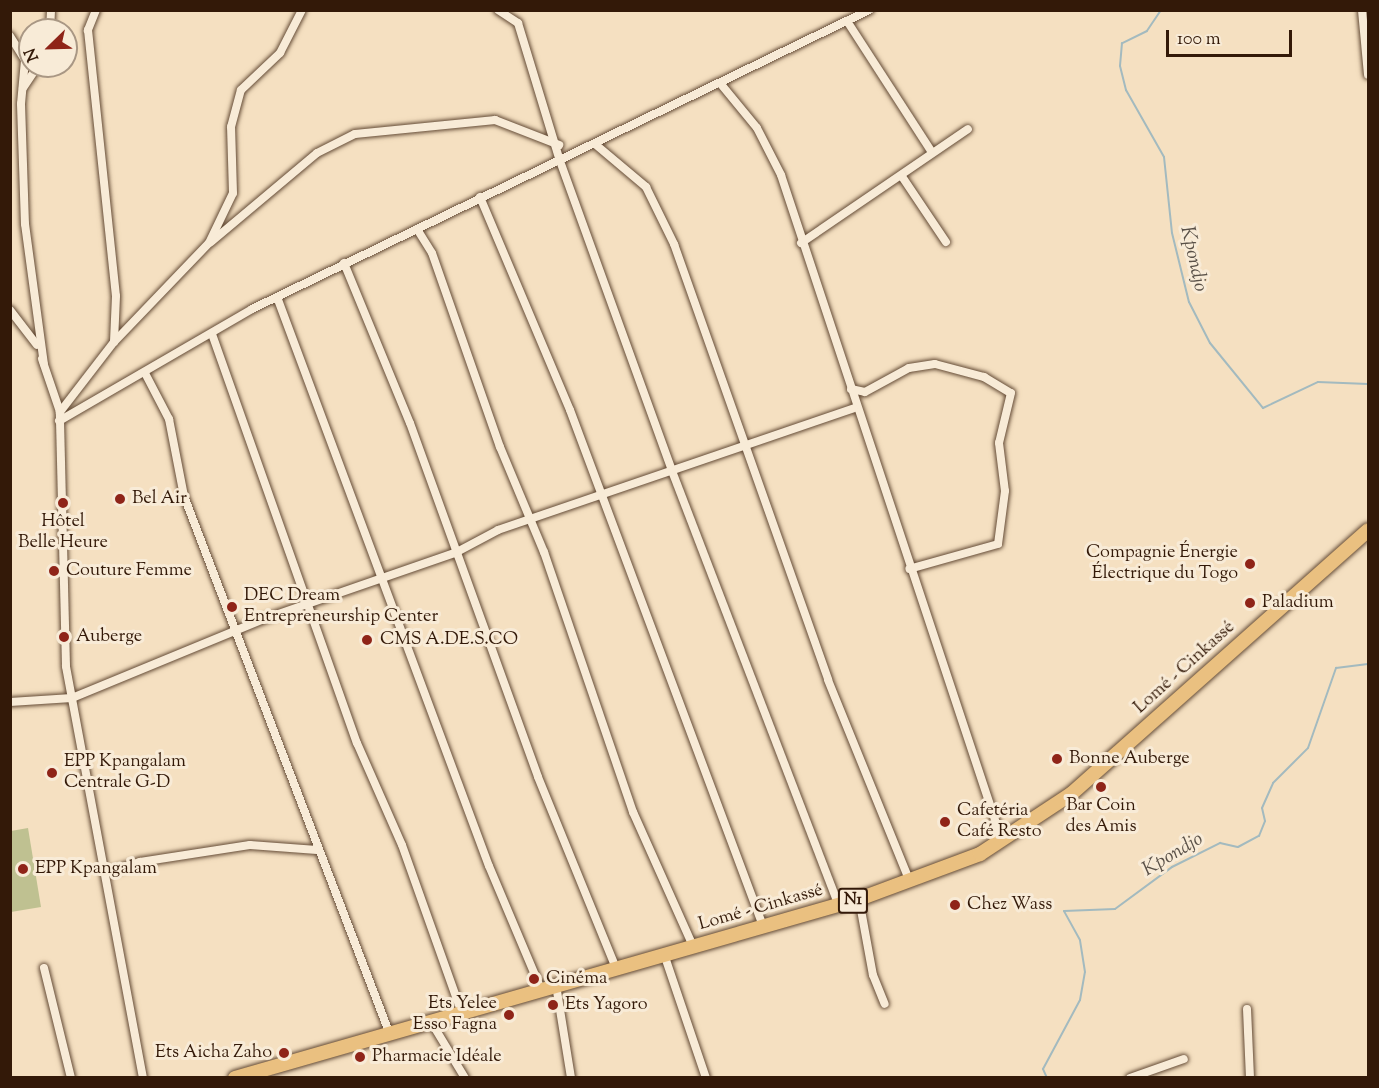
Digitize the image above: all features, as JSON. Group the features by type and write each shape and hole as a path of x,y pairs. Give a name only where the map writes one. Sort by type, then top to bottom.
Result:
{"highway":[{"name":"Lomé - Cinkassé","path":"235,1077 265,1073 389,1032 859,899 910,882 1003,842 1071,794 1368,530"}],"street":[{"path":"96,10 88,30 116,296 114,342"},
{"path":"209,243 233,193 231,127 241,90 280,53 302,10"},
{"path":"498,10 518,23 559,145 561,161 672,471 839,905"},
{"path":"58,424 65,415 146,375 277,297 869,10"},
{"path":"1362,10 1368,75"},
{"path":"847,21 931,151"},
{"path":"10,36 25,60 22,89 27,254 44,364"},
{"path":"22,89 30,78"},
{"path":"720,83 751,119 782,175 801,243 836,326 854,408 1003,842"},
{"path":"60,412 114,342 209,243 317,153 355,134 495,120 559,145"},
{"path":"801,243 903,178 931,151 968,129"},
{"path":"595,144 638,178 656,205 748,444 828,680 910,882"},
{"path":"903,178 946,242"},
{"path":"480,197 570,410 600,497 763,926"},
{"path":"417,229 432,253 532,521 633,812 693,946"},
{"path":"344,263 410,423 455,553 616,968"},
{"path":"277,297 384,579 485,856 541,989"},
{"path":"10,310 32,331 60,412 58,424 64,532 60,579 72,698 143,1077"},
{"path":"212,334 306,603 461,1011"},
{"path":"851,389 865,392 909,368 936,364 984,377 1011,393 999,443 1005,491 998,544 909,570"},
{"path":"146,375 169,419 184,496 317,850 389,1032"},
{"path":"10,702 72,698 306,603 384,579 455,553 498,530 532,521 854,408"},
{"path":"106,873 140,862 250,845 317,850"},
{"path":"859,899 873,975 885,1004"},
{"path":"664,954 706,1077"},
{"path":"44,968 71,1077"},
{"path":"556,985 571,1077"},
{"path":"1247,1009 1250,1077"},
{"path":"430,1020 465,1077"},
{"path":"1130,1077 1184,1059"}],"green space":[{"name":"EPP Kpangalam","path":"28,828 41,907 11,912 11,831"}],"waterway":[{"name":"Kpondjo","path":"1161,10 1147,31 1122,43 1120,66 1126,90 1164,157 1172,233 1189,302 1210,343 1263,408 1318,382 1368,384"},
{"name":"Kpondjo","path":"1047,1078 1043,1069 1080,1000 1085,972 1080,940 1064,911 1115,909 1172,867 1220,843 1238,847 1259,836 1265,821 1262,808 1273,783 1308,748 1336,668 1368,664"}],"place":[{"name":"Bel Air","path":"120,499"},
{"name":"Hôtel Belle Heure","path":"63,503"},
{"name":"Compagnie Énergie Électrique du Togo","path":"1250,564"},
{"name":"Couture Femme","path":"54,571"},
{"name":"Paladium","path":"1250,603"},
{"name":"DEC Dream Entrepreneurship Center","path":"232,607"},
{"name":"Auberge","path":"64,637"},
{"name":"CMS A.DE.S.CO","path":"367,640"},
{"name":"Bonne Auberge","path":"1057,759"},
{"name":"EPP Kpangalam Centrale G-D","path":"52,773"},
{"name":"Bar Coin des Amis","path":"1101,787"},
{"name":"Cafetéria Café Resto","path":"945,822"},
{"name":"EPP Kpangalam","path":"23,869"},
{"name":"Chez Wass","path":"955,905"},
{"name":"Cinéma","path":"534,979"},
{"name":"Ets Yagoro","path":"553,1005"},
{"name":"Ets Yelee Esso Fagna","path":"509,1015"},
{"name":"Ets Aicha Zaho","path":"284,1053"},
{"name":"Pharmacie Idéale","path":"360,1057"}]}
